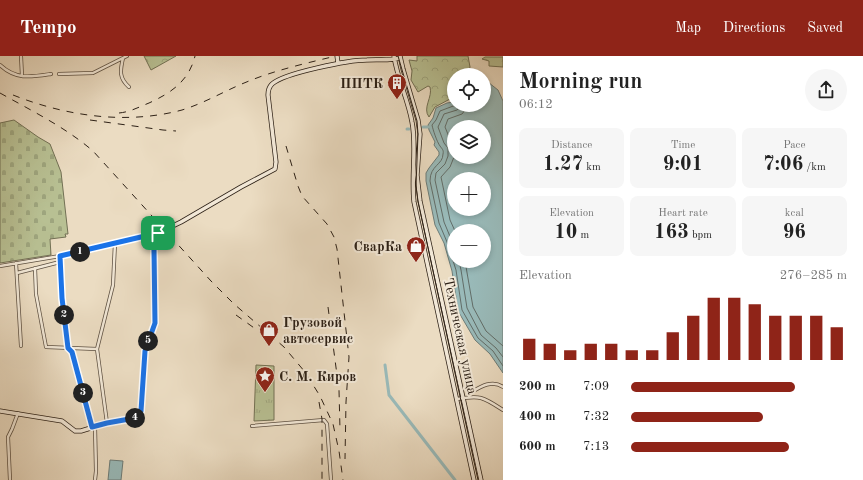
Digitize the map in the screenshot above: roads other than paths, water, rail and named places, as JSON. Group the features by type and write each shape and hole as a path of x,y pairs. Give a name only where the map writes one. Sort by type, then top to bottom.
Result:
{"main road":[{"path":"337,56 338,63"},
{"path":"0,411 62,421 76,431 135,418 140,414 145,351 155,323 154,241 158,233 181,222 274,169 276,162 268,95 271,85 282,78 338,63 400,57"},
{"name":"Техническая улица","path":"400,57 418,120 420,134 417,175 420,201 480,480"},
{"name":"Техническая улица","path":"395,58 412,121 412,186 414,202 474,480"}],"street":[{"path":"21,56 22,76"},
{"path":"59,74 93,73 127,56"},
{"path":"123,58 121,76 124,82 130,87"},
{"path":"0,65 13,74 22,76 29,77 51,74"},
{"path":"0,266 60,256 158,233"},
{"path":"107,423 97,349 113,285 115,243"},
{"path":"60,256 62,298 68,348 72,352 94,426 95,480"},
{"path":"17,273 60,262"},
{"path":"16,263 22,346"},
{"path":"35,268 36,294 46,347 97,349"},
{"path":"469,397 470,392 489,384 500,385 503,388"},
{"path":"457,399 469,397 484,398 503,410"},
{"path":"10,480 8,437 18,413"},
{"path":"252,426 324,420 327,424 331,480"}],"water":[{"path":"491,84 498,90 503,101 503,373 490,354 475,340 458,311 451,268 491,268 491,224 447,224 447,254 444,243 435,225 426,181 426,173 439,155 439,152 434,145 435,142 428,125 433,118 436,108 447,103 447,112 491,112"},
{"path":"110,460 123,461 121,480 108,480"}],"waterway":[{"path":"423,127 428,127"},
{"path":"385,365 389,395 455,480"}],"tram line":[{"path":"398,56 417,121 416,186 418,201 478,480"}],"railway":[{"path":"119,113 149,103 172,90 184,79 195,56"},
{"path":"13,95 54,108 96,116 139,117 161,115 191,107 270,73 336,56"},
{"path":"0,93 60,127 93,151 211,281 234,304 284,347 305,372 320,396 333,424 343,480"},
{"path":"90,120 176,131"},
{"path":"286,146 302,196 327,224 334,237 337,249 349,357 346,402 345,459"},
{"path":"328,307 339,390 340,430"},
{"path":"236,315 257,330"},
{"path":"319,402 322,419 322,480"}],"place":[{"name":"ППТК","path":"397,100"},
{"name":"СварКа","path":"416,263"},
{"name":"Грузовой автосервис","path":"269,347"},
{"name":"С. М. Киров","path":"265,393"}]}
